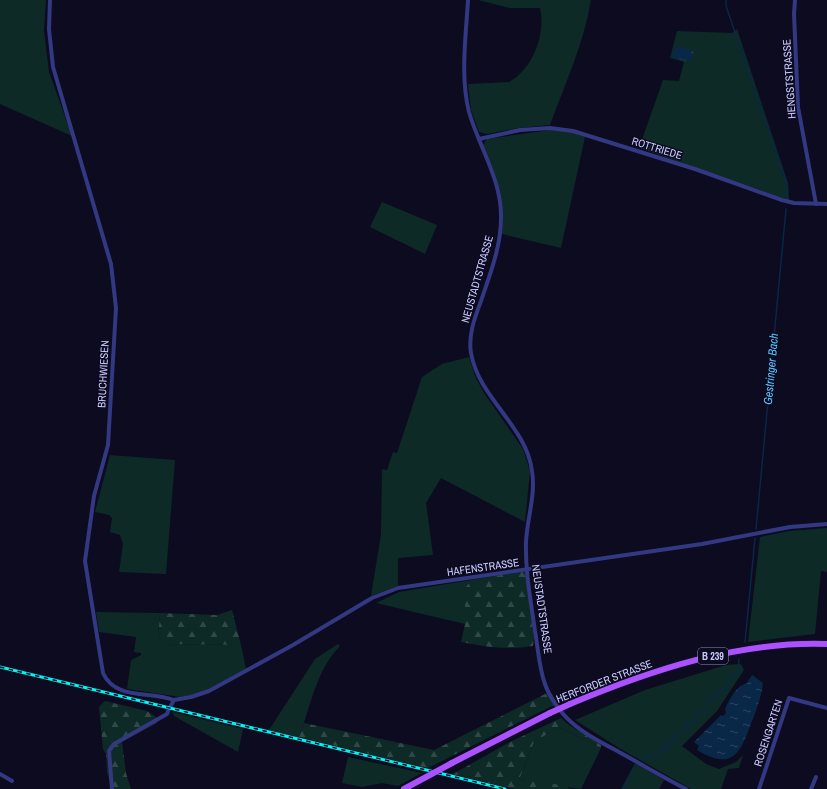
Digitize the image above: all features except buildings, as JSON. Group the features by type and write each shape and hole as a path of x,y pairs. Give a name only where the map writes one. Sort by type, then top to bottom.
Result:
{"main road":[{"name":"HERFORDER STRASSE","path":"404,789 550,713 616,684 696,660 750,649 827,644"}],"street":[{"name":"BRUCHWIESEN","path":"50,0 49,29 53,67 110,264 116,308 108,445 94,496 85,561 103,673 109,685 114,688 142,694 165,696 174,700"},
{"name":"NEUSTADTSTRASSE","path":"468,0 464,81 469,111 494,174 500,200 501,218 496,254 472,326 471,352 477,375 486,391 526,448 532,471 526,541 526,570 545,684 563,714 571,722 598,740 686,789"},
{"name":"HENGSTSTRASSE","path":"795,0 794,14 798,107 816,204"},
{"name":"ROTTRIEDE","path":"479,139 520,130 561,128 695,169 782,200 794,203 827,204"},
{"name":"HAFENSTRASSE","path":"174,700 191,697 209,691 293,645 372,598 398,588 702,544 790,527 827,524"},
{"name":"ROSENGARTEN","path":"759,789 789,698 827,708"},
{"path":"112,789 109,751 114,744 167,714 174,700"},
{"path":"0,774 12,780"},
{"path":"811,789 816,777"}],"green space":[{"path":"0,0 46,0 44,31 49,72 72,136 0,104"},
{"path":"478,0 591,0 579,48 550,125 518,128 487,134 479,132 471,110 468,84 509,82 525,69 536,50 541,29 541,18 540,8 510,8"},
{"path":"737,29 788,183 789,200 639,148 663,80 679,81 684,62 670,58 677,31 732,33"},
{"path":"550,130 566,130 585,137 561,248 502,234 503,210 499,188 483,145 487,139"},
{"path":"382,202 437,225 425,254 370,227"},
{"path":"469,357 475,376 484,393 523,449 530,471 525,522 441,478 426,503 433,555 398,558 398,586 371,596 381,534 382,469 387,470 393,452 397,453 422,377 442,364"},
{"path":"110,455 175,460 166,574 119,572 123,544 120,535 110,532 112,518 109,515 95,512"},
{"path":"827,528 827,572 821,571 815,634 748,642 760,537 789,531"},
{"path":"526,571 534,638 533,646 515,648 497,647 461,642 465,624 465,588 471,580"},
{"path":"471,580 465,588 465,624 376,603 399,592"},
{"path":"232,610 241,645 164,644 158,639 160,613 217,615"},
{"path":"96,612 160,613 158,639 164,644 241,645 246,669 207,690 190,696 180,697 127,689 131,660 141,655 141,653 134,652 136,637 99,632"},
{"path":"338,644 340,646 325,666 320,677 299,737 269,730 315,659"},
{"path":"741,664 744,670 717,711 682,746 706,764 719,769 736,762 743,755 739,768 728,769 721,789 691,789 619,748 575,720 645,690 726,665"},
{"path":"547,693 554,705 428,768 299,737 304,723 434,750"},
{"path":"105,701 147,711 156,717 157,723 122,742 126,773 131,789 112,789 107,772 106,754 103,749 99,707"},
{"path":"172,712 243,729 238,752 174,716"},
{"path":"561,718 569,725 601,745 601,748 559,727 534,742 519,780 563,785 571,789 514,789 453,774 512,741"},
{"path":"559,727 601,748 581,789 519,780 534,742"},
{"path":"348,757 422,773 398,786 382,783 362,787 342,783"},
{"path":"635,763 664,780 659,789 621,789"}],"water":[{"path":"676,46 694,51 690,62 672,57"},
{"path":"752,675 763,683 762,690 746,737 737,753 725,759 717,759 697,750 699,746 694,742 721,715 723,716 726,713 725,709 734,693 747,683"}],"waterway":[{"name":"Gestringer Bach","path":"726,0 726,6 787,185 787,198"},
{"name":"Gestringer Bach","path":"756,529 786,209"},
{"name":"Gestringer Bach","path":"745,642 755,538"},
{"name":"Gestringer Bach","path":"641,759 645,756 662,756 661,749 667,751 669,749 667,742 676,742 674,735 688,729 689,727 686,725 686,722 695,723 696,721 694,716 700,712 705,713 707,710 706,702 711,698 714,700 715,697 719,696 720,689 725,690 730,678 738,673 739,659"},
{"name":"Gestringer Bach","path":"623,789 636,765"}],"railway":[{"path":"0,667 505,789"}]}
